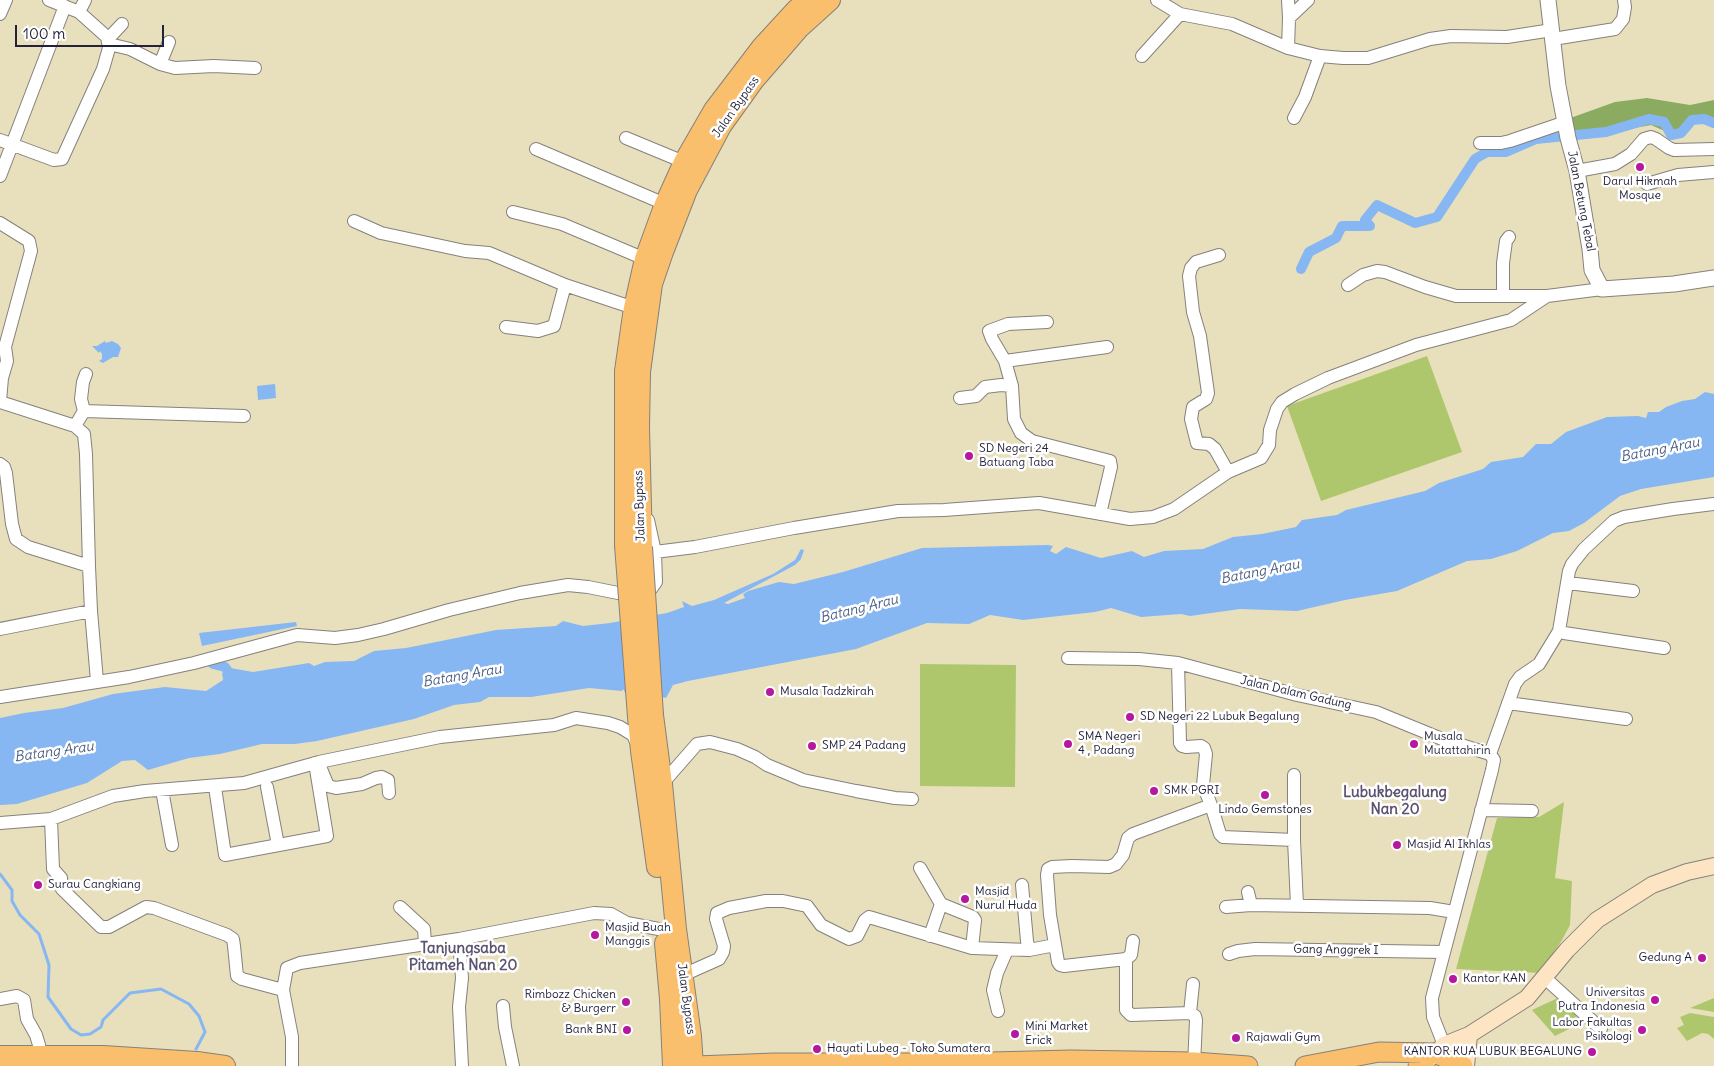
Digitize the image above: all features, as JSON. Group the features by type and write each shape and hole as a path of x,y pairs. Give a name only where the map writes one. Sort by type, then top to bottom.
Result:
{"highway":[{"name":"Jalan Bypass","path":"640,548 625,371 634,308 699,164 749,75 762,47 796,10 808,0"},
{"name":"Jalan Bypass","path":"673,1066 670,999 659,879 640,751 645,716 640,548 640,372 646,282 645,259 665,204 684,162 714,110 830,0"},
{"name":"Jalan Bypass","path":"645,716 662,784 676,929 694,1066"},
{"path":"0,1056 103,1056 225,1066"}],"main road":[{"path":"1418,1066 1528,998 1568,950 1597,920 1652,885 1687,872 1714,866"},
{"path":"1304,1066 1379,1052 1432,1057 1464,1066 1469,1035"},
{"path":"694,1066 775,1063 1078,1063 1248,1066"}],"street":[{"path":"0,14 6,0"},
{"path":"49,0 65,6 82,6 109,42 130,49 160,64 175,68 214,66 255,68"},
{"path":"1157,0 1180,14 1232,24 1288,48 1320,56 1343,58 1368,58 1437,38 1452,36 1507,37 1615,29 1623,19 1624,0"},
{"path":"1288,0 1288,48"},
{"path":"1289,18 1308,0"},
{"name":"Jalan Betung Tebal","path":"1548,0 1558,86 1577,171 1592,270 1602,289"},
{"path":"0,176 6,142 65,6"},
{"path":"1142,56 1180,14"},
{"path":"6,142 54,160 62,159 97,82 108,53 109,42 122,24"},
{"path":"160,64 170,42"},
{"path":"1294,118 1305,98 1320,56"},
{"path":"1480,143 1510,142 1567,129"},
{"path":"1577,171 1615,164 1631,154 1644,139 1651,137 1674,150 1714,149"},
{"path":"626,138 684,162"},
{"path":"536,149 665,204"},
{"path":"1647,184 1678,175 1714,172"},
{"path":"513,212 562,224 645,259"},
{"path":"354,221 381,233 465,251 489,253 565,285 634,308"},
{"path":"0,223 29,241 31,250 5,347 7,361 2,378 0,402 75,426 84,434 91,611 97,681"},
{"path":"1503,296 1502,263 1506,241 1509,237"},
{"path":"1220,255 1196,262 1191,268 1189,276 1192,312 1200,336 1208,393 1206,399 1193,407 1191,419 1197,443 1209,444 1215,448 1228,472"},
{"path":"1348,285 1363,274 1377,271 1456,296 1547,296 1602,289 1674,284 1714,278"},
{"path":"506,327 538,331 554,326 565,285"},
{"path":"640,548 695,547 898,511 944,510 1020,503 1039,503 1130,519 1154,517 1174,509 1228,472 1261,458 1269,445 1270,430 1277,409 1282,402 1295,394 1328,378 1416,345 1511,320 1547,296"},
{"path":"1047,322 1008,324 989,330 1005,361 1012,386 1014,419 1020,434 1032,441 1110,461 1111,467 1100,514"},
{"path":"1005,361 1106,348"},
{"path":"75,426 84,411 81,399 86,374"},
{"path":"960,398 976,396 985,387 1012,386"},
{"path":"84,411 244,416"},
{"path":"0,464 4,467 6,473 12,524 16,539 28,547 89,566"},
{"path":"1432,1057 1432,998 1494,760 1490,754 1515,684 1520,677 1539,664 1560,631 1569,571 1572,564 1614,521 1673,509 1714,504"},
{"path":"0,697 129,677 297,635 335,638 358,635 520,593 568,585 618,593 636,593 651,589 656,582 657,565 640,548"},
{"path":"1568,583 1633,591"},
{"path":"0,629 91,611"},
{"path":"1560,631 1664,648"},
{"name":"Jalan Dalam Gadung","path":"1068,658 1139,659 1178,663 1297,696 1376,712 1442,739 1490,754"},
{"path":"1178,663 1180,743 1186,747 1201,746 1204,748 1206,754 1203,785 1220,834 1223,838 1294,840"},
{"path":"1508,703 1626,718"},
{"path":"0,823 51,819 113,796 244,783 317,763 440,737 554,725 576,718 620,726 633,735 640,751"},
{"path":"662,784 697,744 710,742 737,749 803,780 856,792 895,798 912,798"},
{"path":"317,763 328,786 336,788 362,784 382,777 388,780 389,794"},
{"path":"215,787 225,855 327,836 317,763"},
{"path":"1294,776 1297,904"},
{"path":"268,787 278,845"},
{"path":"162,790 172,844"},
{"path":"1133,941 1131,955 1126,959 1064,966 1058,962 1050,915 1048,869 1072,866 1110,867 1116,864 1123,855 1128,838 1133,834 1211,806"},
{"path":"1481,810 1532,811"},
{"path":"51,819 53,869 61,878 62,889 101,927 109,927 146,907 154,908 227,935 232,939 234,946 237,976 283,990"},
{"path":"920,868 941,904 973,917 975,920 972,948"},
{"path":"1022,885 1029,950"},
{"path":"1226,907 1249,898 1297,904 1430,908 1454,912"},
{"path":"683,978 719,958 723,952 724,946 716,919 718,913 750,903 783,901 803,904 811,908 821,924 849,939 857,936 865,920 869,917 972,948 1029,950 1055,945"},
{"path":"930,936 941,904"},
{"path":"400,908 424,929 425,944"},
{"path":"292,1066 292,1037 283,990 287,968 294,964 459,939 594,913 610,914 627,923 664,930"},
{"path":"459,939 462,978 459,1007 462,1066"},
{"name":"Gang Anggrek I","path":"1229,954 1255,949 1444,952"},
{"path":"998,1011 994,990 1000,964 1007,950"},
{"path":"1126,959 1125,982 1128,1013 1135,1016 1190,1013 1195,1016 1194,1064"},
{"path":"1546,978 1601,1029"},
{"path":"1190,1013 1193,984"},
{"path":"0,999 17,996 24,1000 27,1019 36,1035 40,1056"},
{"path":"503,1006 513,1066"}],"green space":[{"path":"1647,98 1690,105 1714,100 1714,121 1685,125 1678,137 1651,125 1564,141 1562,121 1615,102"},
{"path":"1427,356 1462,452 1321,501 1287,406"},
{"path":"920,664 1016,665 1015,787 920,786"},
{"path":"1564,802 1555,878 1572,881 1570,925 1562,940 1540,973 1456,969 1497,818 1539,817"},
{"path":"1562,996 1581,1023 1555,1036 1532,1010"},
{"path":"1714,998 1714,1012 1690,1008"},
{"path":"1690,1013 1714,1017 1714,1039 1708,1034 1702,1033 1687,1041 1677,1028 1684,1025 1680,1017"}],"water":[{"path":"105,341 106,343 112,341 121,348 118,357 113,357 103,363 99,361 102,359 102,354 92,346 97,346"},
{"path":"275,384 276,398 258,400 257,386"},
{"name":"Batang Arau","path":"1705,392 1714,394 1714,477 1641,489 1620,496 1584,523 1569,531 1553,533 1517,551 1491,559 1467,561 1397,591 1297,611 1240,609 1190,616 1181,614 1141,617 1111,608 1095,612 1023,620 990,615 969,624 927,623 856,649 673,685 666,698 631,690 626,694 623,689 622,691 589,688 531,697 489,697 480,702 454,705 414,719 317,741 295,744 262,744 220,754 189,758 148,770 135,760 122,761 87,783 17,804 0,805 0,718 63,708 113,694 165,687 206,691 223,680 222,673 229,674 225,667 253,672 309,663 314,666 325,662 354,661 374,651 406,648 496,630 556,626 563,621 583,626 667,613 684,607 682,601 692,606 714,600 773,574 795,560 801,549 804,550 801,559 795,565 724,603 728,604 745,598 743,594 748,591 779,582 794,584 843,572 922,548 1048,545 1053,546 1050,551 1056,554 1066,547 1101,558 1132,551 1144,557 1164,551 1203,549 1233,537 1262,534 1296,527 1302,520 1337,515 1346,510 1425,491 1439,483 1483,469 1491,462 1523,457 1536,444 1551,444 1566,432 1607,417 1638,416 1646,418 1648,412 1659,412 1682,401 1695,399"},
{"path":"296,622 297,626 202,646 199,633"}],"waterway":[{"path":"1301,269 1309,252 1336,238 1342,226 1370,226 1365,220 1377,205 1415,223 1437,217 1475,159 1487,152 1506,152 1536,139 1606,132 1649,119 1664,122 1671,135 1681,133 1692,120 1704,119 1714,123"},
{"path":"209,660 213,664 225,667 231,676"},
{"path":"0,874 12,890 12,901 20,915 39,934 49,965 48,997 71,1029 81,1035 90,1034 101,1027 103,1020 130,993 161,989 189,1004 199,1016 205,1032 196,1049"}],"place":[{"name":"Darul Hikmah Mosque","path":"1640,167"},
{"name":"SD Negeri 24 Batuang Taba","path":"969,456"},
{"name":"Musala Tadzkirah","path":"770,692"},
{"name":"SD Negeri 22 Lubuk Begalung","path":"1130,717"},
{"name":"SMA Negeri 4 , Padang","path":"1068,744"},
{"name":"Musala Mutattahirin","path":"1414,744"},
{"name":"SMP 24 Padang","path":"812,746"},
{"name":"SMK PGRI","path":"1154,791"},
{"name":"Lindo Gemstones","path":"1265,795"},
{"name":"Masjid Al Ikhlas","path":"1397,845"},
{"name":"Surau Cangkiang","path":"38,885"},
{"name":"Masjid Nurul Huda","path":"965,899"},
{"name":"Masjid Buah Manggis","path":"595,935"},
{"name":"Gedung A","path":"1702,958"},
{"name":"Kantor KAN","path":"1453,979"},
{"name":"Universitas Putra Indonesia","path":"1655,1000"},
{"name":"Rimbozz Chicken & Burgerr","path":"626,1002"},
{"name":"Bank BNI","path":"627,1030"},
{"name":"Labor Fakultas Psikologi","path":"1642,1030"},
{"name":"Mini Market Erick","path":"1015,1034"},
{"name":"Rajawali Gym","path":"1236,1038"},
{"name":"Hayati Lubeg - Toko Sumatera","path":"817,1049"},
{"name":"KANTOR KUA LUBUK BEGALUNG","path":"1592,1052"}],"district":[{"name":"Lubukbegalung Nan 20","path":"1395,802"},
{"name":"Tanjungsaba Pitameh Nan 20","path":"463,958"}]}
